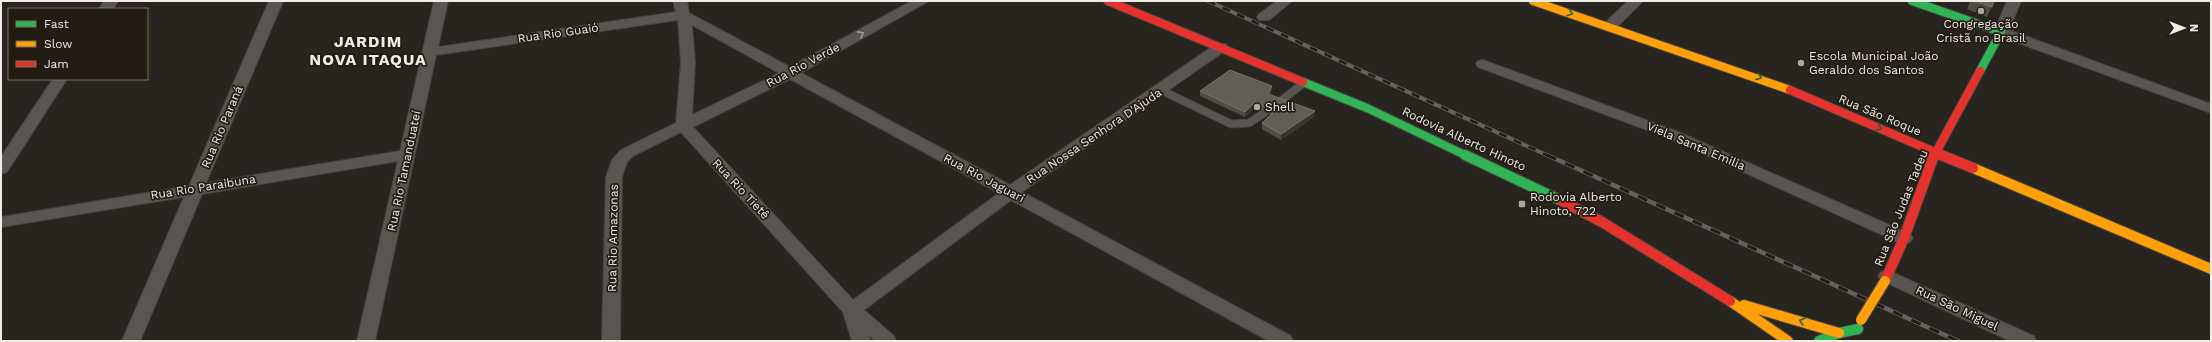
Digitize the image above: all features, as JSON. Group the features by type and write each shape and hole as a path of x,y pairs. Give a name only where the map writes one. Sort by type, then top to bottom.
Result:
{"street":[{"name":"Rua Rio Paraná","path":"131,341 276,1"},
{"name":"Rua Rio Tamanduateí","path":"366,341 404,176 406,155 431,52 441,1"},
{"name":"Rua Rio Verde","path":"683,125 790,73 922,1"},
{"name":"Rodovia Alberto Hinoto","path":"1108,1 1306,82 1474,156 1542,189 1602,222 1732,302 1788,341"},
{"path":"1264,17 1285,1"},
{"name":"Rua São Roque","path":"1533,1 1749,73 2211,269"},
{"path":"1610,26 1636,1"},
{"path":"1912,1 2211,109"},
{"path":"2001,32 2014,1"},
{"name":"Rua Rio Guaió","path":"431,52 682,8"},
{"name":"Rua Rio Jaguari","path":"682,8 790,73 1284,341"},
{"path":"682,8 687,36 686,105 683,125"},
{"name":"Rua São Judas Tadeu","path":"1857,341 1861,320 1886,278 1904,238 1935,152 2001,32"},
{"name":"Rua Nossa Senhora D'Ajuda","path":"852,310 1011,192 1161,90 1221,47"},
{"name":"Viela Santa Emilia","path":"1483,64 1693,143 1904,238"},
{"path":"1,169 59,80"},
{"name":"Rua Rio Tietê","path":"683,125 852,310 887,341"},
{"name":"Rua Rio Amazonas","path":"611,341 614,176 617,167 620,160 627,154 683,125"},
{"name":"Rua Rio Paraibuna","path":"1,222 196,188 406,155"},
{"name":"Rua São Miguel","path":"1886,278 2027,341"},
{"path":"1732,302 1759,308 1839,333"},
{"path":"852,310 861,341"},
{"path":"1818,341 1839,333 1858,330"}],"lane":[{"path":"1278,103 1306,82"},
{"path":"1161,90 1236,125 1251,124 1264,113"}],"building":[{"path":"1976,1 1994,1 1992,7"},
{"name":"Shell","path":"1230,70 1272,86 1268,94 1315,111 1281,134 1262,123 1275,111 1254,103 1245,112 1200,91"}],"railway":[{"path":"1208,1 1549,156"},
{"path":"1547,155 1958,341"}],"traffic: fast":[{"path":"1912,1 2001,32 1980,71"},
{"path":"1303,82 1367,108 1562,201"},
{"path":"1819,341 1839,333 1858,329"}],"traffic: slow":[{"path":"1533,1 1790,90"},
{"path":"1973,168 2211,269"},
{"path":"1861,320 1885,281"},
{"path":"1730,301 1788,341"},
{"path":"1744,305 1839,333"}],"traffic: jam":[{"path":"1108,1 1303,82"},
{"path":"1885,281 1904,238 1935,152 1980,71"},
{"path":"1790,90 1973,168"},
{"path":"1562,201 1602,222 1730,301"}],"place":[{"name":"Congregação Cristã no Brasil","path":"1981,11"},
{"name":"Escola Municipal João Geraldo dos Santos","path":"1801,63"},
{"name":"Shell","path":"1257,107"},
{"name":"Rodovia Alberto Hinoto, 722","path":"1522,204"}],"district":[{"name":"JARDIM NOVA ITAQUA","path":"368,50"}]}
